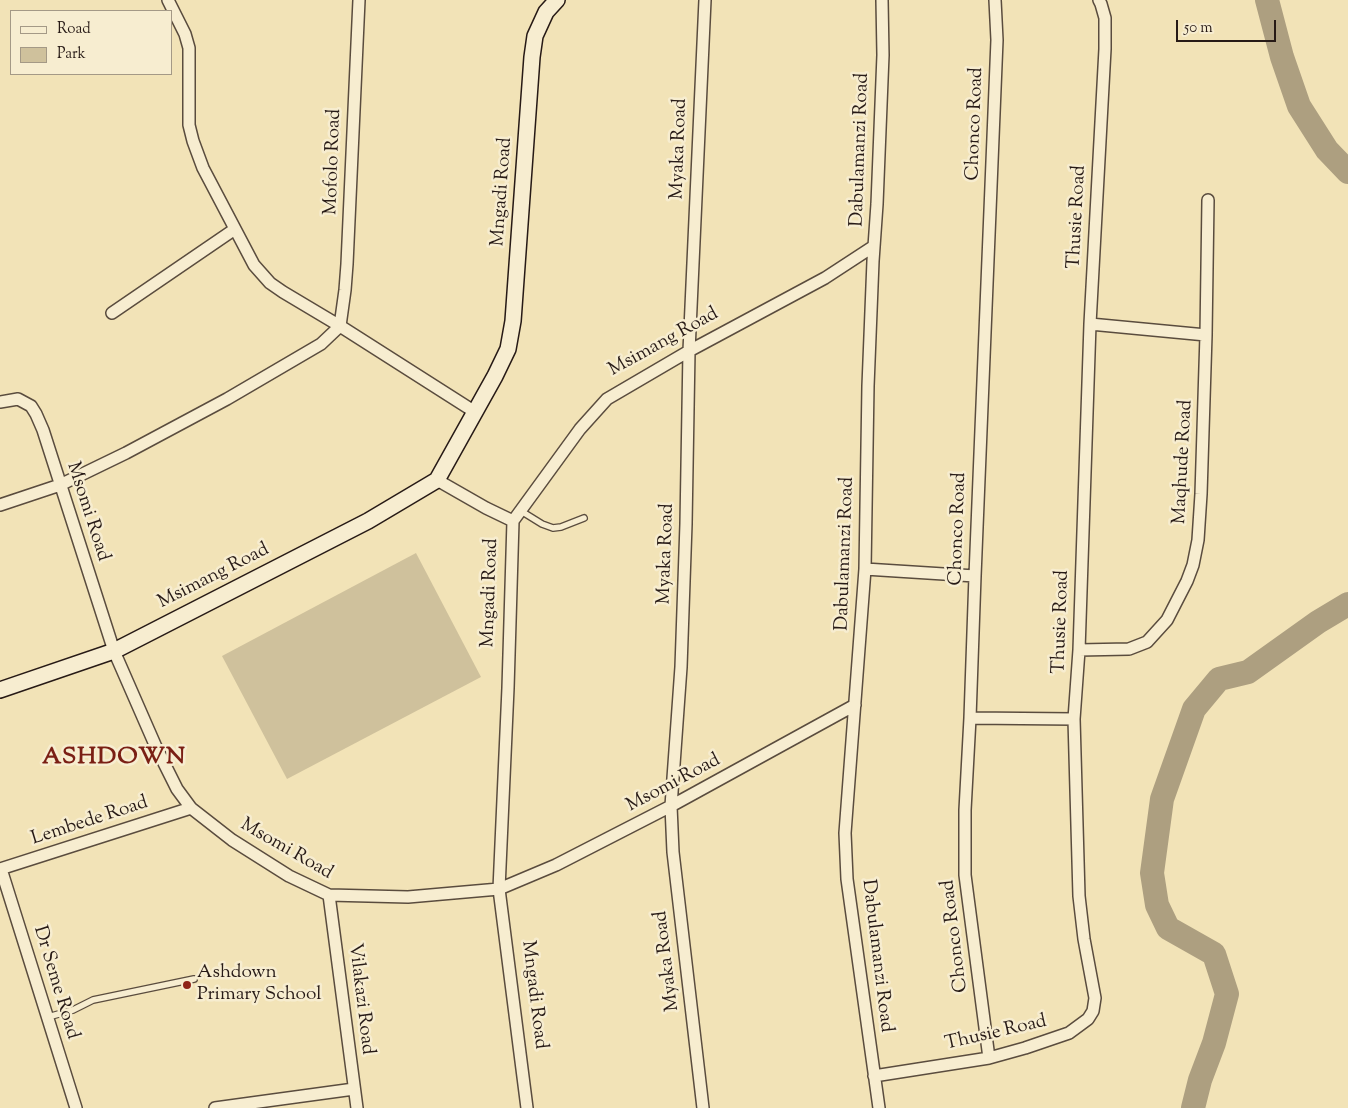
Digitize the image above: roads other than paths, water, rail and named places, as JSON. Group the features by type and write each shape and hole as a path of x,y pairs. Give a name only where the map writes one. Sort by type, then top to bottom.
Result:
{"street":[{"path":"168,0 185,34 189,48 189,125 193,141 203,168 254,265 270,283 475,412"},
{"name":"Mofolo Road","path":"340,326 346,290 359,0"},
{"name":"Mngadi Road","path":"527,1108 500,889 513,521 437,480 508,349 514,312 535,36 546,12 558,0"},
{"name":"Myaka Road","path":"703,1108 673,852 671,806 681,668 689,351 705,0"},
{"name":"Dabulamanzi Road","path":"879,1108 847,879 845,833 864,569 868,386 882,65 882,0"},
{"name":"Chonco Road","path":"989,1058 965,876 965,810 997,40 995,0"},
{"name":"Thusie Road","path":"874,1076 989,1058 1025,1048 1069,1033 1088,1019 1093,1012 1095,998 1078,896 1074,719 1079,650 1090,324 1105,49 1105,18 1099,0"},
{"name":"Maqhude Road","path":"1079,650 1129,649 1147,642 1167,620 1193,565 1198,531 1206,335 1208,200"},
{"path":"112,313 235,229"},
{"name":"Msimang Road","path":"513,521 580,430 607,399 689,351 825,278 874,246"},
{"path":"1090,324 1206,335"},
{"path":"0,505 60,485 126,453 227,399 321,344 340,326"},
{"name":"Msomi Road","path":"0,402 18,399 31,406 43,430 114,651 156,747 177,789 191,808 232,840 289,876 329,895 408,897 500,889 556,865 671,806 855,705"},
{"name":"Msimang Road","path":"0,690 114,651 368,520 437,480"},
{"path":"864,569 975,576"},
{"path":"970,718 1074,719"},
{"name":"Lembede Road","path":"0,869 191,808"},
{"name":"Dr Seme Road","path":"0,869 76,1108"},
{"name":"Vilakazi Road","path":"329,895 356,1108"},
{"path":"215,1108 354,1089"}],"lane":[{"path":"521,511 542,524 554,528 584,518"},
{"path":"48,1017 73,1010 94,1000 194,980"}],"waterway":[{"path":"1267,0 1282,57 1299,106 1327,150 1348,172"},
{"path":"1193,1108 1200,1080 1214,1043 1227,994 1214,954 1168,928 1157,905 1152,873 1162,799 1194,709 1219,679 1248,672 1318,622 1348,604"}],"place":[{"name":"Ashdown Primary School","path":"187,985"}],"district":[{"name":"ASHDOWN","path":"114,759"}]}
